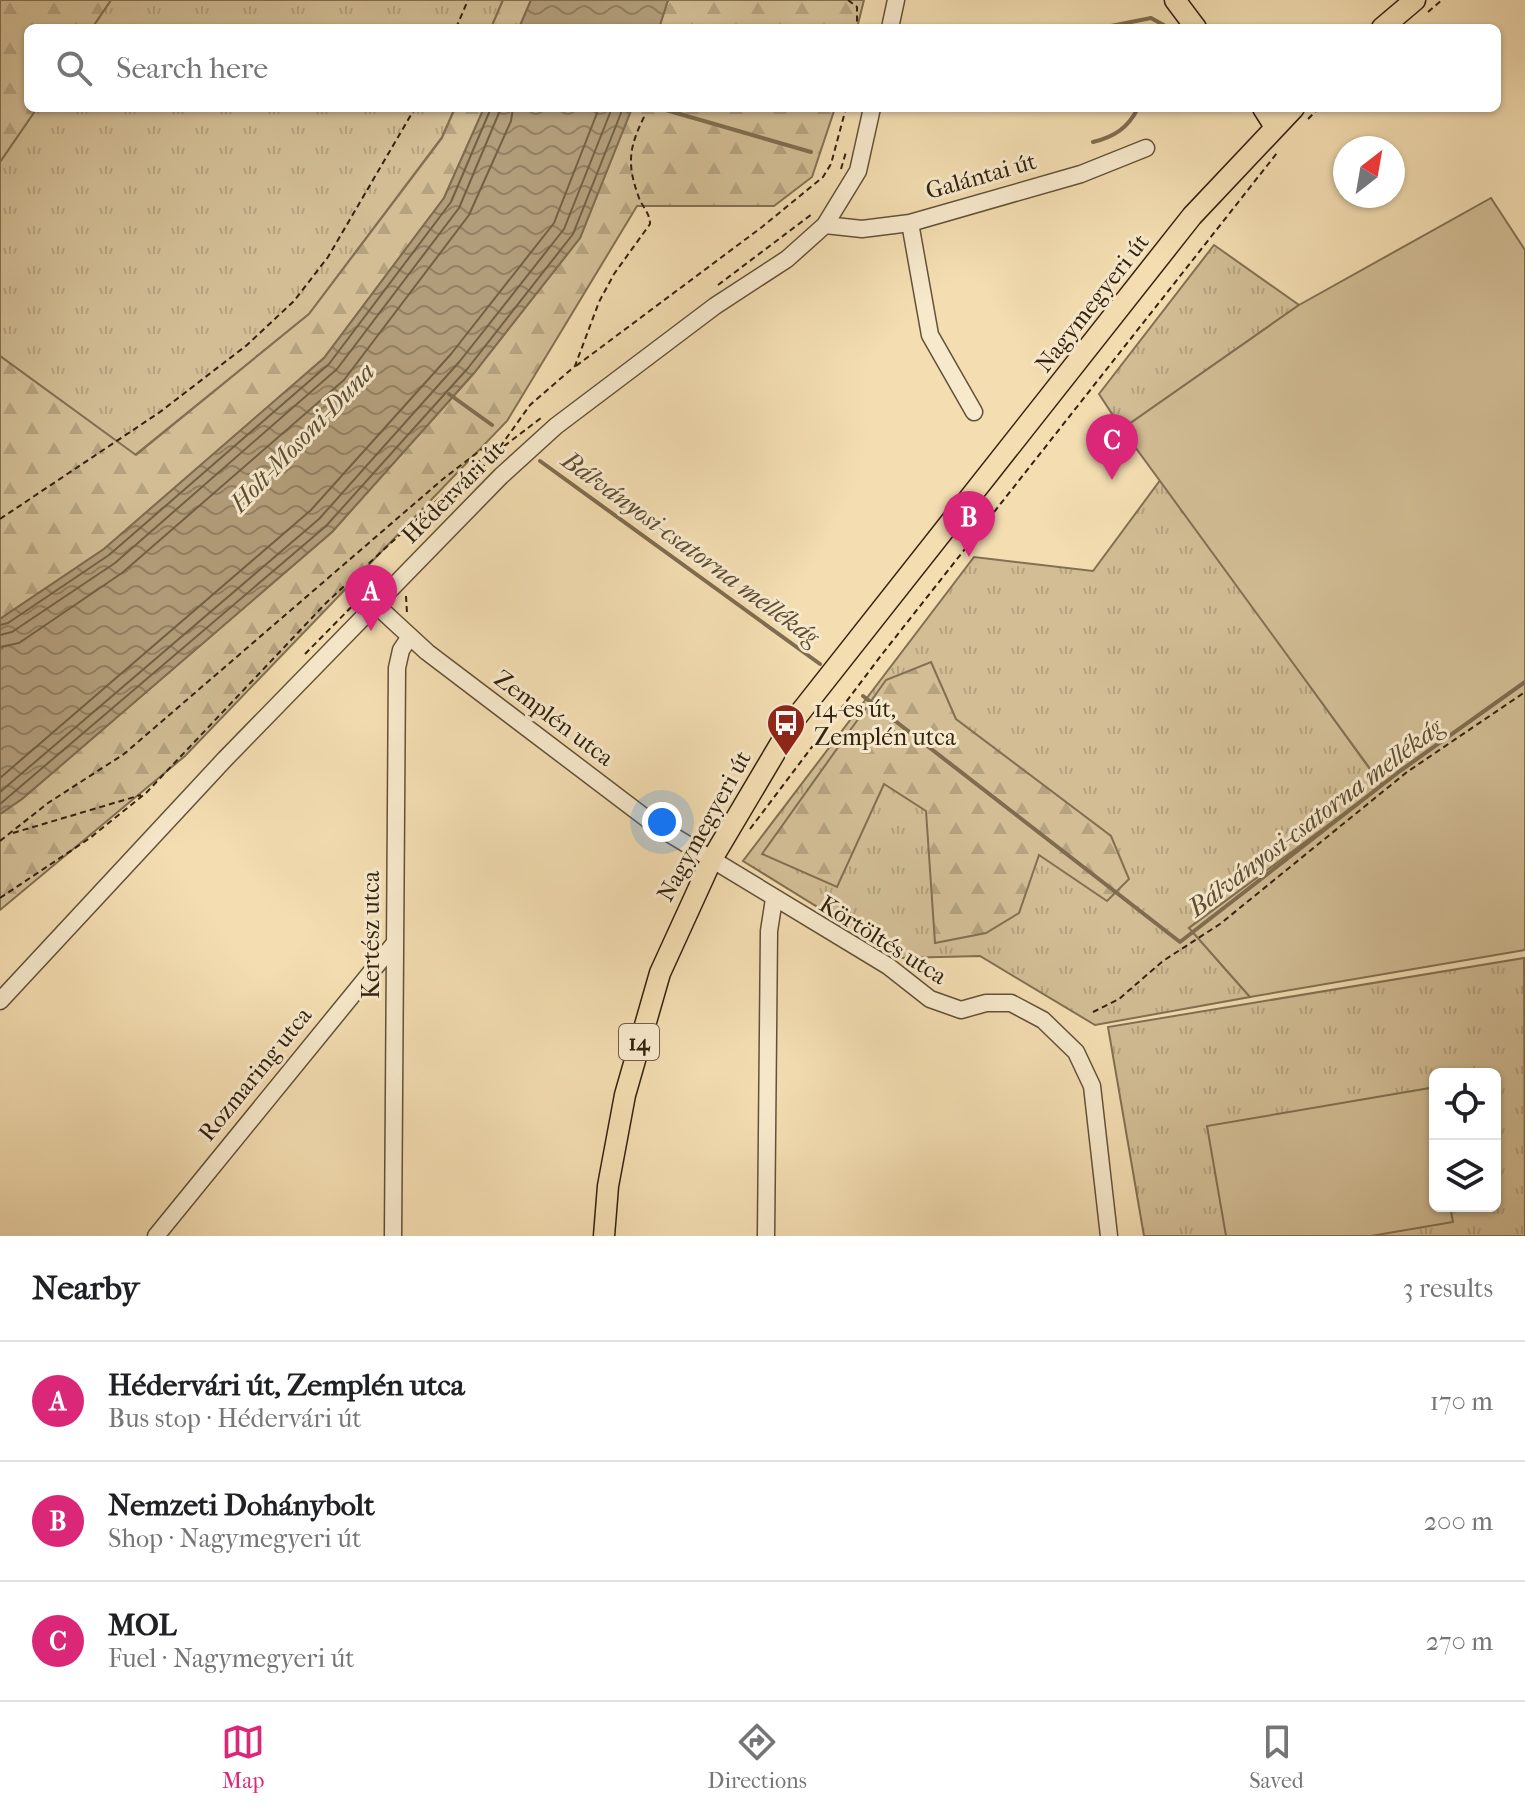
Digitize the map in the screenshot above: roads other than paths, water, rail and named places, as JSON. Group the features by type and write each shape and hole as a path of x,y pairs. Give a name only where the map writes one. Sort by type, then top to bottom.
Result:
{"main road":[{"path":"1387,24 1415,0"},
{"path":"1175,1 1193,24"},
{"path":"1266,112 1275,127"},
{"name":"14","path":"1275,127 1290,112"},
{"name":"Nagymegyeri út","path":"604,1236 608,1186 634,1061 670,948 712,859 795,719 1192,216 1275,127"}],"street":[{"path":"891,24 896,0"},
{"name":"Hédervári út","path":"0,1001 225,759 501,476 556,426 715,306 787,259 858,171 871,112"},
{"name":"Galántai út","path":"820,219 862,229 910,223 1081,174 1146,148"},
{"path":"910,223 930,335 974,412"},
{"name":"Zemplén utca","path":"376,605 407,636 655,825 712,859"},
{"name":"Kertész utca","path":"393,1236 397,668 407,636"},
{"name":"Körtöltés utca","path":"712,859 888,966 940,1004 961,1010 999,1001 1021,1006 1070,1045 1086,1067 1097,1109 1109,1236"},
{"path":"766,1236 769,931 774,899"},
{"name":"Rozmaring utca","path":"156,1236 394,944"}],"water":[{"path":"531,0 668,0 660,24 521,24"},
{"name":"Holt-Mosoni-Duna","path":"482,112 630,112 580,238 474,373 332,532 22,799 0,814 0,619 104,549 324,358 444,198"}],"waterway":[{"path":"1121,24 1151,18 1162,24"},
{"path":"673,112 811,152"},
{"path":"1093,142 1120,131 1136,112"},
{"name":"Bálványosi-csatorna mellékág","path":"449,394 492,425"},
{"name":"Bálványosi-csatorna mellékág","path":"540,461 820,664"},
{"name":"Bálványosi-csatorna mellékág","path":"863,696 1180,942 1400,771 1525,682"}],"place":[{"name":"MOL","path":"1112,480"},
{"name":"Nemzeti Dohánybolt","path":"969,557"},
{"name":"Hédervári út, Zemplén utca","path":"371,631"},
{"name":"14-es út, Zemplén utca","path":"786,757"}]}
